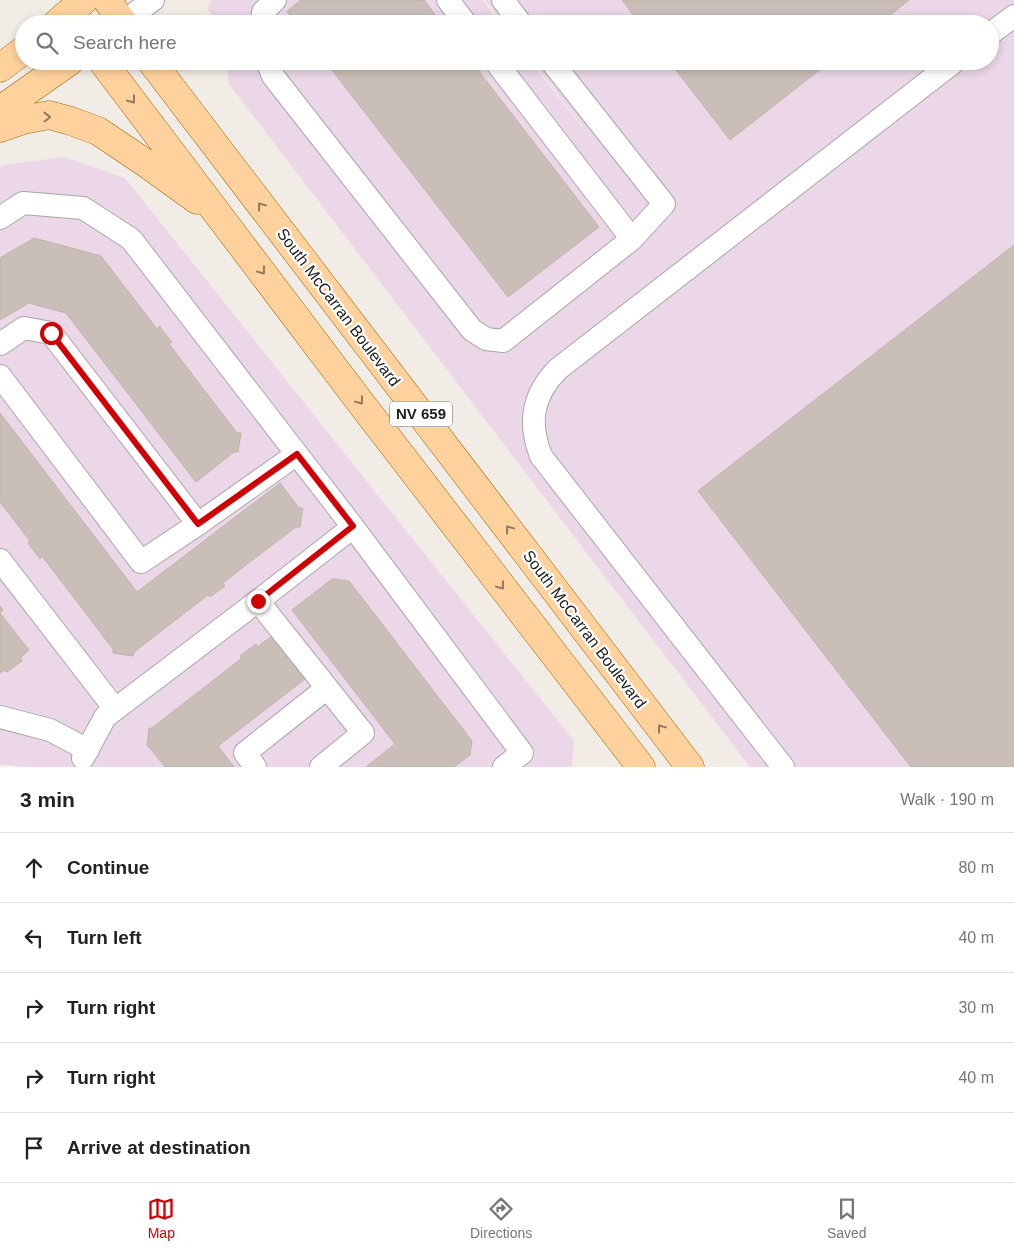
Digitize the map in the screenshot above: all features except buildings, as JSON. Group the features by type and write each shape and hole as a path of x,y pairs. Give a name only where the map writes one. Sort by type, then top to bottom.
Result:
{"main road":[{"path":"107,0 117,15"},
{"path":"0,68 15,57"},
{"path":"0,110 57,70"},
{"name":"NV 659","path":"109,70 641,767"},
{"name":"South McCarran Boulevard","path":"158,70 690,767"},
{"path":"0,128 22,120 49,116 71,120 98,131 222,217"}],"lane":[{"path":"133,15 153,0"},
{"path":"263,15 263,12 275,0"},
{"path":"448,0 459,15"},
{"path":"503,0 515,15"},
{"path":"999,27 1014,16"},
{"path":"271,70 273,76 472,330 486,339 503,341 632,239 664,204 558,70"},
{"path":"502,70 632,239"},
{"path":"783,767 541,456 533,428 534,414 542,390 549,378 558,369 943,70"},
{"path":"0,218 23,203 83,208 131,239 353,526 522,754 504,767"},
{"path":"0,344 24,328 51,333 198,524"},
{"path":"0,376 141,562 297,454"},
{"path":"0,717 50,730 88,760 105,717 353,526"},
{"path":"0,560 115,710"},
{"path":"258,601 363,733 321,767"},
{"path":"255,767 245,754 327,688"}],"shaded area":[{"path":"211,0 483,0 494,15 212,15 207,8"},
{"path":"485,0 1014,0 1014,767 750,767 229,84 227,70 537,70 616,170 539,70 999,70 999,15 496,15"},
{"path":"64,157 125,178 574,741 572,767 22,767 0,764 0,167"}],"route":[{"path":"51,333 198,524 297,454 353,526 258,601"}]}
